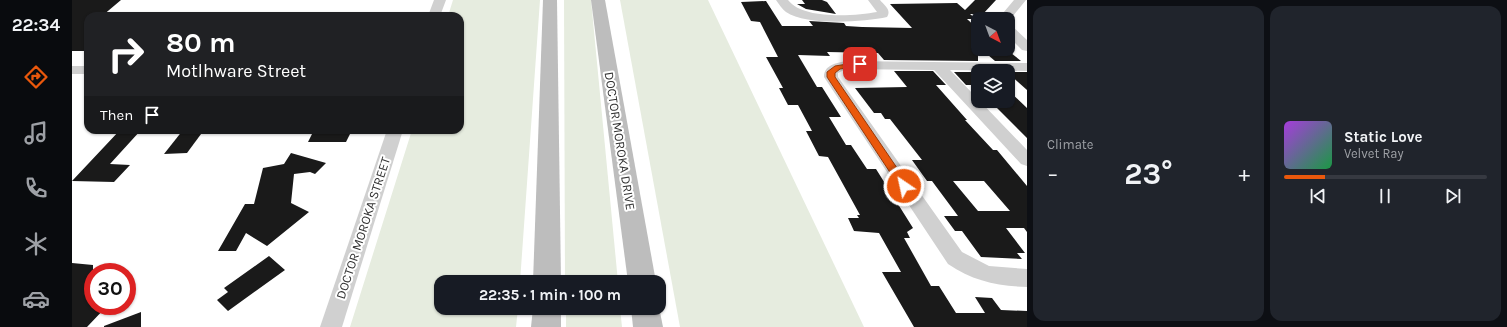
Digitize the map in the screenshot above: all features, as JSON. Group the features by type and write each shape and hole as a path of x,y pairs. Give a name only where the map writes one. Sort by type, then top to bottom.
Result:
{"street":[{"path":"436,12 440,0"},
{"path":"547,275 550,0"},
{"name":"DOCTOR MOROKA DRIVE","path":"598,0 641,275"},
{"path":"782,0 792,11 813,17 871,17 883,14 884,11 874,0"},
{"path":"1010,12 1020,0"},
{"path":"1015,36 1027,47"},
{"path":"1027,67 846,65 838,67 831,72 831,77 839,91 955,258 967,267 991,277 1027,278"},
{"path":"939,67 1027,160"},
{"path":"72,70 84,70"},
{"name":"DOCTOR MOROKA STREET","path":"331,327 394,134"},
{"path":"546,327 547,315"},
{"path":"646,315 648,327"}],"shaded area":[{"path":"453,0 540,0 520,275 434,275 434,315 517,315 516,327 350,327 411,134 464,134 464,12 449,12"},
{"path":"564,0 591,0 617,275 565,275"},
{"path":"620,0 708,0 864,327 680,327"},
{"path":"566,315 621,315 622,327 566,327"}],"building":[{"path":"72,0 121,0 107,12 84,12 84,51 72,51"},
{"path":"802,0 822,0 827,2 836,14 806,9 797,4 805,4"},
{"path":"975,0 996,0 985,12 971,12 971,19 967,19 971,23 971,56 978,56 978,61 884,60 878,53 827,52 830,56 798,55 817,87 822,87 841,117 829,117 846,145 851,145 867,169 876,169 913,228 907,232 910,238 904,238 931,286 939,286 956,313 985,313 975,297 992,298 1001,310 1027,311 1027,327 914,327 882,272 901,272 879,233 854,231 848,218 859,218 857,215 860,215 828,157 819,156 806,131 812,131 798,105 788,105 779,88 783,88 766,57 778,57 760,22 751,21 741,2 766,1 782,26 813,26 809,21 844,23 846,26 912,28 890,4 957,3 965,10"},
{"path":"989,56 1015,56 1021,61 995,61"},
{"path":"894,71 933,71 946,85 936,85 967,120 965,120 993,150 997,150 1027,186 1027,232 1024,228 1006,228 1025,253 1017,253 1022,259 981,257 962,231 955,231 944,216 958,216 932,181 927,181 912,160 922,160 890,119 885,119 881,113 874,113 855,88 907,87","holes":["953,181 984,181 1010,211 978,211"]},
{"path":"954,72 971,72 971,85 966,85"},
{"path":"1015,72 1027,72 1027,90 1015,79"},
{"path":"1015,97 1027,108 1027,138 997,108 1015,108"},
{"path":"116,134 137,134 110,164 130,165 114,182 72,181"},
{"path":"180,134 201,134 187,153 164,154"},
{"path":"312,134 350,134 346,142 308,142"},
{"path":"291,153 326,163 315,174 310,172 294,174 291,203 309,212 267,246 246,233 236,251 218,251 245,204 254,204 263,168 284,164"},
{"path":"269,256 285,270 228,311 217,300 228,292 224,288"},
{"path":"72,263 84,264 84,315 98,315 87,327 72,327"},
{"path":"141,312 141,327 104,327 136,315"}],"route":[{"path":"860,64 838,67 831,72 831,77 834,84 904,186"}]}
